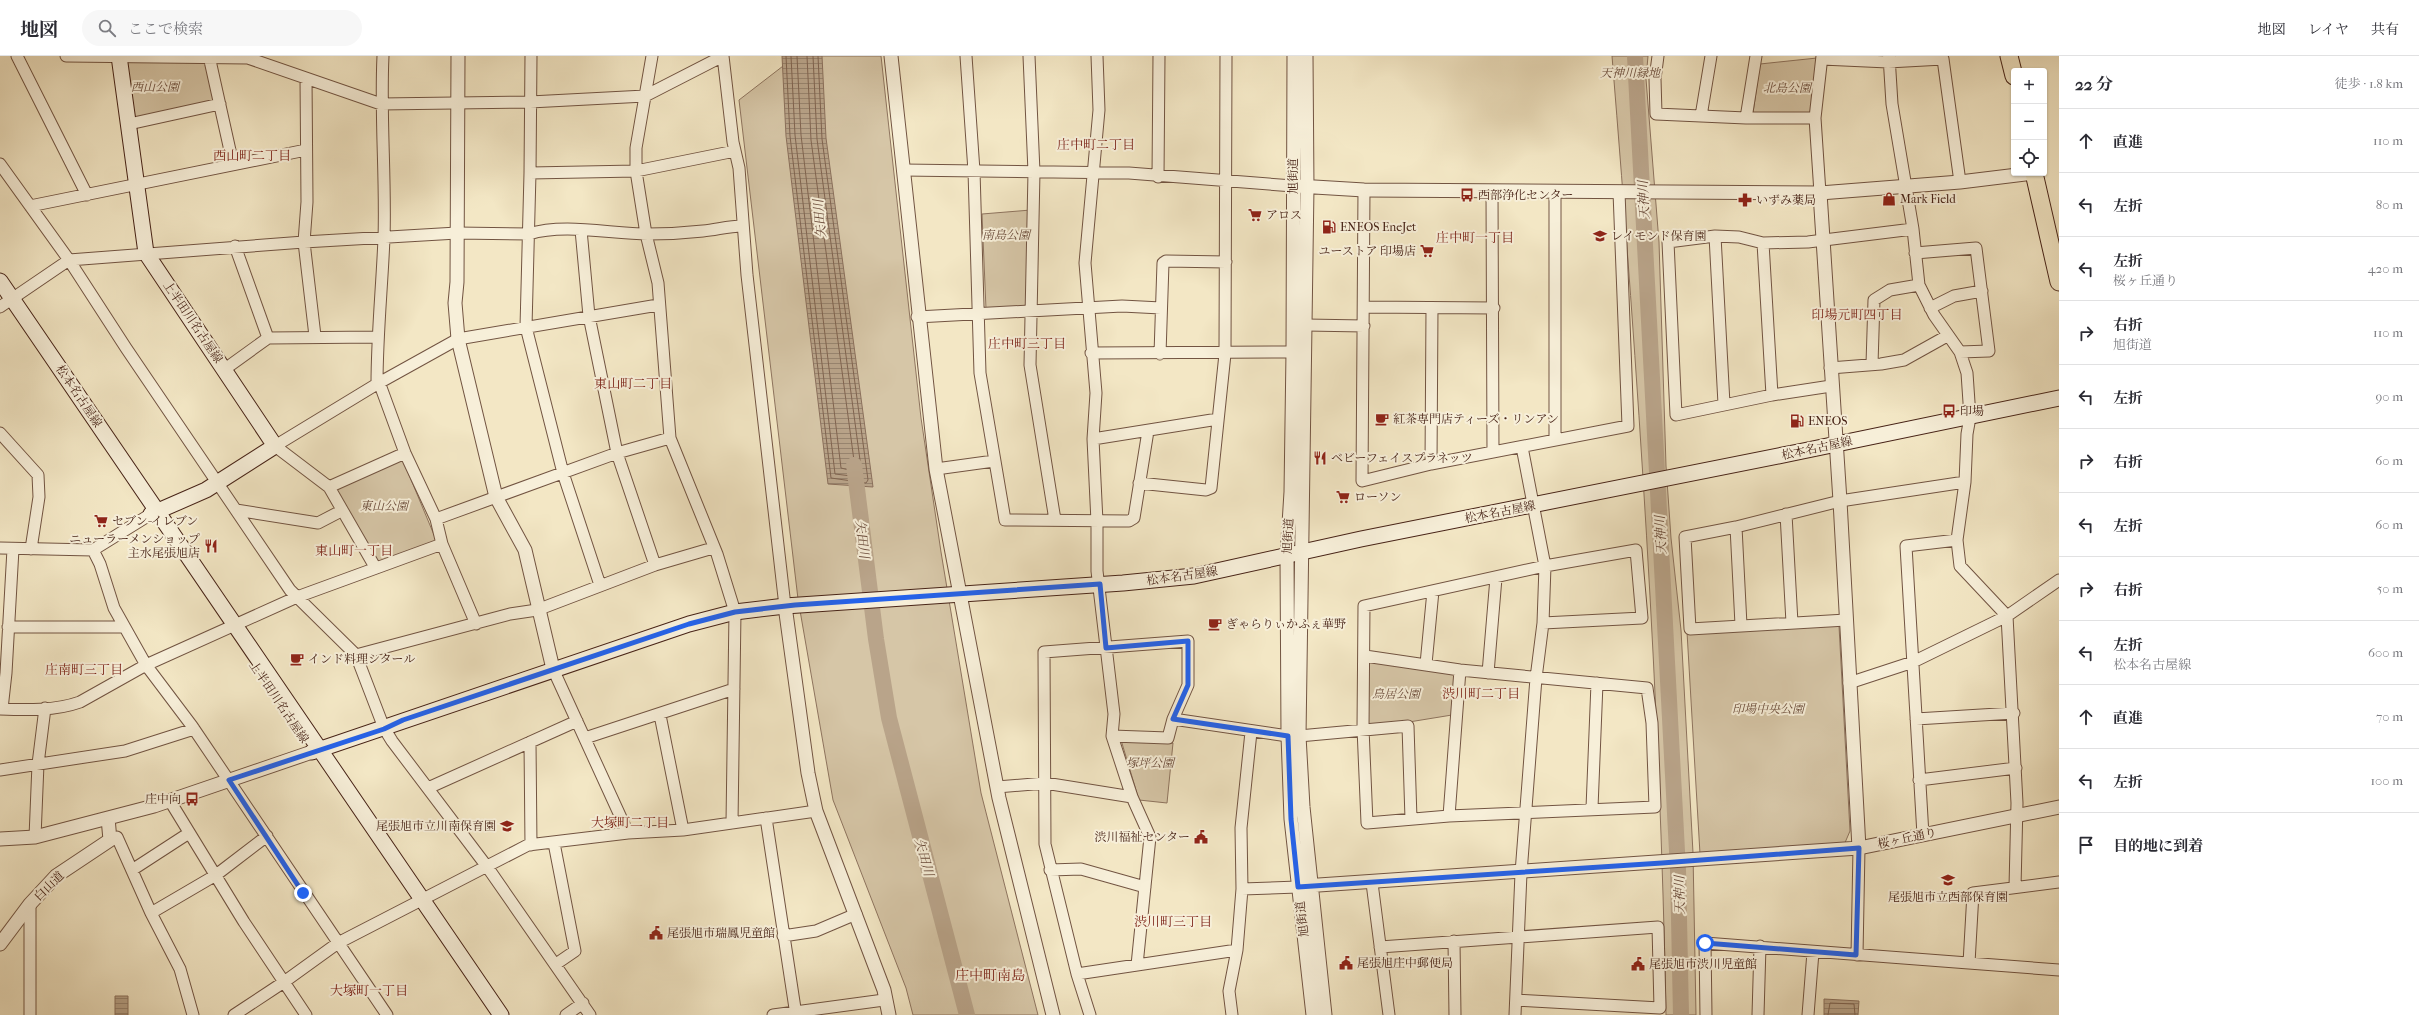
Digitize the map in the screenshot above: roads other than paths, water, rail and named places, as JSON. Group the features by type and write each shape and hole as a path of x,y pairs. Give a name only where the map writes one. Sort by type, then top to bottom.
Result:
{"main road":[{"name":"上半田川名古屋線","path":"119,56 138,184 146,253 225,369 275,446"},
{"path":"2009,56 2012,68"},
{"path":"2035,176 2059,282"},
{"name":"松本名古屋線","path":"0,281 5,300 155,512"},
{"name":"松本名古屋線","path":"316,751 553,669 689,624 735,612 790,606 961,595 1194,576 1302,552 2059,398"},
{"path":"155,512 206,490 275,446"},
{"name":"上半田川名古屋線","path":"155,512 419,903 490,1015"},
{"name":"上半田川名古屋線","path":"419,903 501,1015"}],"street":[{"path":"16,56 87,195"},
{"path":"66,56 256,58 306,78 381,104 530,102 645,96 724,56 738,168 742,226 790,606 808,773 816,811 884,990 884,1000 889,1015"},
{"path":"382,56 381,104 384,237 378,337 378,383 405,453 436,519 442,544 476,624"},
{"path":"458,56 455,303 458,339 496,496 525,550 537,610 553,669 616,810 628,833"},
{"path":"531,56 529,234 526,327 563,473 600,585"},
{"path":"652,56 636,148 636,171 646,234 658,283 658,305 665,351 670,438 713,548 735,612 732,823"},
{"path":"891,56 917,317 936,469 997,787 1053,1015"},
{"path":"966,56 974,171 980,373 1005,520 1098,522 1130,521 1134,518 1148,431"},
{"path":"1029,56 1034,172 1030,364 1055,520"},
{"path":"1097,56 1099,110 1085,263 1091,354 1096,393 1093,439 1098,522 1097,571 1100,584 1114,714 1112,736 1132,797 1150,837 1137,965"},
{"path":"1158,56 1158,177"},
{"path":"1139,483 1206,490 1211,488 1224,354 1226,262 1226,56"},
{"name":"旭街道","path":"1294,56 1293,352 1291,492 1287,556 1294,736 1312,886 1325,1015"},
{"name":"旭街道","path":"1306,56 1306,325 1302,552 1291,819 1313,1015"},
{"path":"1658,56 1655,79 1656,114 1746,118 1815,118"},
{"path":"1701,116 1710,56"},
{"path":"1746,118 1756,56"},
{"path":"209,57 233,164"},
{"path":"1856,955 1859,848 1840,501 1831,386 1815,118 1822,57 1943,59 1960,182"},
{"path":"1889,59 1892,104 1913,230 1919,284 1930,308 1947,336 1960,352 1967,373 1970,417 1967,434 1965,482 1956,540 1960,566 2007,616 2014,713 2016,768 2017,816 2015,887"},
{"path":"306,78 307,202 304,242 315,336"},
{"path":"129,124 220,104"},
{"path":"30,206 306,150"},
{"path":"530,173 636,171 735,151"},
{"path":"0,164 69,260 217,483 297,597 356,655 384,728 488,868 590,1015"},
{"path":"903,170 1129,173 1158,177 1226,182 1364,190 1623,192 1820,193 1906,187 2011,176"},
{"path":"1364,190 1362,481 1431,464 1628,426 1623,192"},
{"path":"1492,191 1494,308 1492,452"},
{"path":"1555,191 1555,439"},
{"path":"5,300 69,260 236,246 457,233 529,234 538,231 581,230 646,234 704,231 729,226 742,226"},
{"path":"581,230 589,316 617,453 655,565"},
{"path":"1831,386 1772,395 1676,415 1668,242 1715,236 1739,238 1763,243 1822,240 1913,230"},
{"path":"1715,236 1724,404"},
{"path":"1763,243 1772,395"},
{"path":"236,246 268,338"},
{"path":"1915,253 1976,248 1989,351 1960,352"},
{"path":"1160,354 1161,268 1166,261 1226,262"},
{"path":"1872,364 1874,300 1890,290 1919,284"},
{"path":"1930,308 1954,296 1982,291"},
{"path":"375,567 341,511 329,487 275,446 378,383 458,339 658,305"},
{"path":"917,317 1031,310 1088,310 1122,306 1161,308"},
{"path":"1364,307 1494,308"},
{"path":"1431,464 1432,308"},
{"path":"1306,325 1364,326"},
{"path":"225,369 268,338 315,336 378,337"},
{"path":"1830,368 1904,360 1947,336"},
{"path":"1091,354 1224,354 1293,352"},
{"path":"1093,439 1218,419"},
{"path":"0,433 38,475 39,497 31,549"},
{"path":"436,519 617,453 670,438"},
{"path":"1515,1015 1521,873 1527,812 1536,678 1543,624 1545,566 1535,505 1522,447"},
{"path":"329,487 405,453"},
{"path":"936,469 994,461"},
{"path":"1846,620 1690,629 1685,537 1736,527 1840,501 1965,482"},
{"path":"236,510 318,523 341,511"},
{"path":"0,548 93,550 155,512"},
{"path":"1786,514 1792,623"},
{"path":"1736,527 1741,625"},
{"path":"1923,835 1906,546 1956,540"},
{"path":"13,549 1,709 68,706 80,702 146,665 297,597 375,567 442,544"},
{"path":"356,655 510,614 537,610 655,565 713,548"},
{"path":"93,550 100,564 114,608 146,665 194,729 219,769 229,780 387,1015"},
{"path":"1364,656 1460,670 1647,688 1652,724 1656,807 1592,808 1449,816 1367,823 1363,728 1364,606 1545,566 1636,550 1642,618 1543,624"},
{"path":"1488,673 1496,578"},
{"path":"1849,682 1913,662 2007,616 2059,580"},
{"path":"1426,664 1434,591"},
{"path":"8,627 124,627"},
{"path":"1090,1015 1077,974 1050,870 1045,844 1044,652 1188,641 1188,685 1173,719 1168,738 1112,736"},
{"path":"1449,816 1460,670"},
{"path":"1592,808 1597,683"},
{"path":"585,738 660,715 734,689"},
{"path":"35,837 38,764 45,708"},
{"path":"1916,719 2014,713"},
{"path":"660,715 683,830"},
{"path":"1173,719 1251,732 1294,736 1363,728 1408,726 1411,819"},
{"path":"428,788 577,721"},
{"path":"0,770 125,751 194,729"},
{"path":"1232,1015 1230,991 1237,950 1242,889 1241,828 1251,732"},
{"path":"530,742 531,845"},
{"path":"0,839 35,837 170,801 316,751"},
{"path":"1919,780 2016,768"},
{"path":"997,787 1045,783 1132,797"},
{"path":"170,801 244,922 306,1015"},
{"name":"桜ヶ丘通り","path":"1298,887 1699,861 1859,848 2059,807"},
{"path":"234,1015 284,982 338,943 531,845 628,833 683,830 816,811"},
{"path":"108,818 110,840 117,837 151,913 180,969 193,1015"},
{"path":"766,818 796,1014"},
{"path":"132,870 189,834"},
{"path":"151,913 216,874 267,836"},
{"name":"白山道","path":"0,944 30,904 56,876 110,840"},
{"path":"554,843 575,951 556,964"},
{"path":"1050,870 1081,869 1146,887"},
{"path":"1969,963 1973,893 2059,882"},
{"path":"1372,883 1389,1015"},
{"path":"1242,889 1298,887"},
{"path":"30,904 30,1015"},
{"path":"783,936 816,931 856,914"},
{"path":"1380,947 1658,927 1660,1008 1516,1000"},
{"path":"1454,941 1455,1015"},
{"path":"1706,1015 1705,943 2059,970"},
{"path":"1758,1015 1760,946"},
{"path":"1077,974 1237,950"},
{"path":"1808,1015 1813,952"},
{"path":"773,1015 796,1014 884,1000"},
{"path":"566,1015 583,1003"}],"water":[{"path":"782,56 822,56 826,138 873,487 828,484 786,136"},
{"path":"115,996 128,996 128,1015 115,1015"},
{"path":"1824,999 1859,1001 1858,1015 1824,1015"}],"waterway":[{"name":"天神川","path":"1635,56 1678,870 1681,1015"},
{"name":"矢田川","path":"854,465 876,639 889,718 967,1015"}],"place":[{"name":"西部浄化センター","path":"1467,195"},
{"name":"Mark Field","path":"1889,199"},
{"name":"いずみ薬局","path":"1745,200"},
{"name":"アロス","path":"1255,215"},
{"name":"ENEOS EneJet","path":"1329,227"},
{"name":"レイモンド保育園","path":"1600,236"},
{"name":"ユーストア 印場店","path":"1427,251"},
{"name":"印場","path":"1949,411"},
{"name":"紅茶専門店ティーズ・リンアン","path":"1382,419"},
{"name":"ENEOS","path":"1797,421"},
{"name":"ベビーフェイスプラネッツ","path":"1320,458"},
{"name":"ローソン","path":"1343,497"},
{"name":"セブン-イレブン","path":"101,521"},
{"name":"ニューラーメンショップ 主水尾張旭店","path":"211,546"},
{"name":"ぎゃらりぃかふぇ華野","path":"1215,624"},
{"name":"インド料理シタール","path":"297,659"},
{"name":"庄中向","path":"192,799"},
{"name":"尾張旭市立川南保育園","path":"507,826"},
{"name":"渋川福祉センター","path":"1201,837"},
{"name":"尾張旭市立西部保育園","path":"1948,880"},
{"name":"尾張旭市瑞鳳児童館","path":"656,933"},
{"name":"尾張旭庄中郵便局","path":"1346,963"},
{"name":"尾張旭市渋川児童館","path":"1638,964"}],"district":[{"name":"庄中町二丁目","path":"1096,144"},
{"name":"西山町二丁目","path":"252,155"},
{"name":"庄中町一丁目","path":"1475,237"},
{"name":"印場元町四丁目","path":"1857,314"},
{"name":"庄中町三丁目","path":"1027,343"},
{"name":"東山町二丁目","path":"633,383"},
{"name":"東山町一丁目","path":"354,550"},
{"name":"庄南町三丁目","path":"84,669"},
{"name":"渋川町二丁目","path":"1481,693"},
{"name":"大塚町二丁目","path":"630,822"},
{"name":"渋川町三丁目","path":"1173,921"},
{"name":"庄中町南島","path":"990,975"},
{"name":"大塚町一丁目","path":"369,990"}],"park label":[{"name":"天神川緑地","path":"1630,73"},
{"name":"西山公園","path":"155,87"},
{"name":"北島公園","path":"1787,88"},
{"name":"南島公園","path":"1006,235"},
{"name":"東山公園","path":"384,506"},
{"name":"鳥居公園","path":"1396,694"},
{"name":"印場中央公園","path":"1768,709"},
{"name":"塚坪公園","path":"1150,763"}]}
